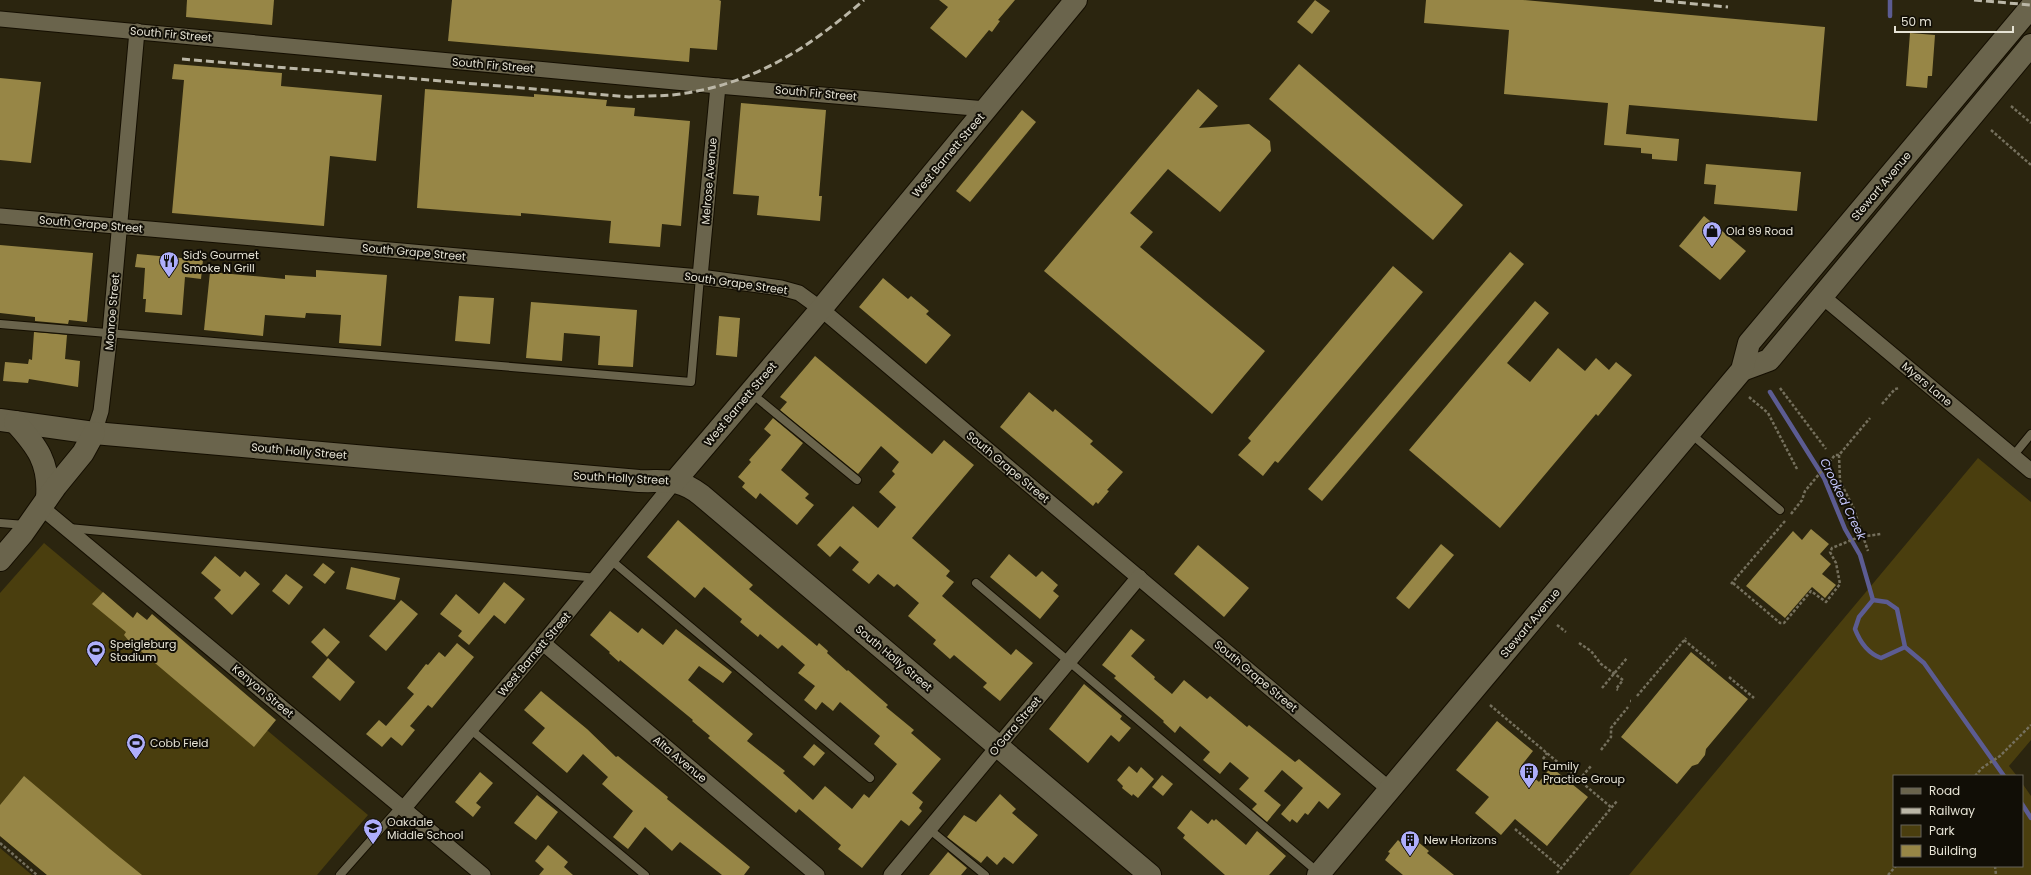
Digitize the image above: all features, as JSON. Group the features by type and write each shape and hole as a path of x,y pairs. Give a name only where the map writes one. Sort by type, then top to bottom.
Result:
{"street":[{"name":"West Barnett Street","path":"402,807 612,561 675,481 821,309 1076,0"},
{"name":"Stewart Avenue","path":"1318,874 1742,370 1749,343 2031,7"},
{"name":"South Fir Street","path":"0,19 718,86 986,109"},
{"name":"Monroe Street","path":"0,560 29,525 44,503 83,453 94,433 101,411 110,333 137,31"},
{"name":"Stewart Avenue","path":"1742,370 1769,360 1823,297 2031,45"},
{"name":"Melrose Avenue","path":"700,277 718,86"},
{"path":"1823,297 1819,288 1822,278 1878,211 1897,167"},
{"name":"South Grape Street","path":"0,216 700,277 781,288 799,293 821,309 1389,789"},
{"name":"Myers Lane","path":"1823,297 2031,471"},
{"path":"7,421 41,454 49,480 44,503"},
{"name":"South Holly Street","path":"7,421 94,433 639,481 666,480 675,481 688,486 701,495 1150,875"},
{"name":"Kenyon Street","path":"44,503 66,528 402,807 477,873"},
{"name":"O'Gara Street","path":"891,875 1139,577"},
{"name":"Alta Avenue","path":"543,643 817,875"}],"lane":[{"path":"0,324 691,382 700,277"},
{"path":"750,393 857,480"},
{"path":"1689,433 1780,510"},
{"path":"2013,456 2031,434"},
{"path":"0,523 29,525"},
{"path":"66,528 597,578"},
{"path":"612,561 870,778"},
{"path":"976,583 1069,660 1318,874"},
{"path":"470,729 645,875"},
{"path":"340,875 402,807"},
{"path":"929,829 984,875"}],"path":[{"path":"2011,106 2031,123"},
{"path":"1991,130 2031,165"},
{"path":"1780,388 1826,449"},
{"path":"1882,404 1895,389 1900,388"},
{"path":"1749,397 1768,413 1797,469"},
{"path":"1870,418 1839,455 1835,455 1805,491 1802,500 1732,584 1780,623 1784,623 1811,591 1826,602 1840,584 1836,563 1830,552 1837,545 1859,537 1881,534"},
{"path":"1839,455 1840,481 1853,507 1868,551"},
{"path":"1819,602 1822,599"},
{"path":"1557,625 1566,632"},
{"path":"1637,696 1685,639 1716,666"},
{"path":"1579,643 1591,651 1601,664 1623,680 1616,689 1618,690"},
{"path":"1602,688 1627,658"},
{"path":"1729,677 1754,698"},
{"path":"1490,705 1612,808"},
{"path":"1601,750 1611,737 1611,728 1628,707"},
{"path":"1976,775 2000,756 2031,725"},
{"path":"1543,759 1547,753"},
{"path":"1579,780 1591,766"},
{"path":"1556,873 1617,802"},
{"path":"1515,829 1561,868"},
{"path":"0,843 37,875"},
{"path":"1888,875 1895,867"}],"green space":[{"path":"1978,458 2031,502 2031,740 2009,766 2016,775 1893,775 1893,867 2023,867 2023,784 2031,796 2031,875 1629,875"},
{"name":"Speigleburg Stadium","path":"44,543 368,815 317,875 47,875 0,836 0,593"},
{"path":"0,848 32,875 0,875"}],"building":[{"path":"187,0 274,0 272,25 186,17"},
{"path":"452,0 719,0 721,1 717,50 690,48 689,62 448,41"},
{"path":"939,0 1015,0 998,20 1000,21 992,32 989,30 966,58 930,28 948,7"},
{"path":"1315,0 1330,11 1312,34 1297,22"},
{"path":"1426,0 1523,0 1825,27 1817,121 1629,105 1626,134 1679,139 1677,161 1652,159 1652,154 1641,153 1641,148 1604,145 1608,103 1504,94 1509,30 1424,23"},
{"path":"1910,33 1935,35 1932,76 1928,76 1927,88 1906,86"},
{"path":"174,64 282,73 281,86 382,95 376,161 330,156 324,226 172,213 184,80 172,79"},
{"path":"1299,64 1463,205 1433,240 1269,99"},
{"path":"0,78 41,82 31,163 0,160"},
{"path":"425,89 534,97 534,94 607,100 606,106 635,108 634,116 690,121 681,226 662,224 660,247 609,243 611,221 521,213 521,216 417,208"},
{"path":"1198,89 1218,106 1199,128 1249,124 1270,141 1271,151 1220,212 1168,169 1130,213 1153,232 1140,247 1265,351 1212,414 1044,271"},
{"path":"741,103 826,110 819,196 822,196 820,221 757,215 759,196 733,194"},
{"path":"1022,110 1036,122 970,202 956,191"},
{"path":"1706,164 1801,172 1797,211 1714,204 1716,185 1704,184"},
{"name":"Old 99 Road","path":"1704,216 1746,251 1720,280 1679,246"},
{"path":"0,245 93,253 87,322 69,320 68,324 35,321 35,317 0,313"},
{"path":"1510,252 1524,264 1322,501 1308,489"},
{"path":"137,254 203,260 201,279 185,277 182,315 145,312 146,299 143,299 145,268 135,267"},
{"path":"1393,266 1423,292 1278,463 1275,461 1263,476 1238,455 1251,441 1248,438"},
{"path":"316,270 387,275 381,346 339,343 341,315 306,313 305,318 265,315 263,336 204,330 210,272 285,279 285,275 316,277"},
{"path":"883,278 908,299 911,296 929,311 926,314 951,335 926,364 859,307"},
{"path":"459,296 494,298 490,344 455,341"},
{"path":"1535,301 1549,313 1507,363 1530,382 1558,348 1585,371 1596,358 1609,370 1616,362 1632,375 1598,416 1596,414 1500,528 1409,450"},
{"path":"531,302 637,310 633,367 598,365 600,336 564,333 562,361 526,358"},
{"path":"719,316 740,318 737,357 716,355"},
{"path":"34,332 67,335 65,359 80,361 78,387 29,379 28,383 3,381 5,362 28,364 29,359 32,360"},
{"path":"815,356 932,454 944,440 974,465 912,538 950,571 946,576 954,582 942,596 1011,655 1016,649 1033,663 1000,701 983,687 987,683 954,655 950,659 933,644 936,640 908,616 919,603 897,584 894,587 878,574 869,584 852,570 859,562 840,546 830,557 817,545 853,506 878,528 896,507 879,492 895,474 892,471 899,462 881,446 858,474 780,410 787,402 780,397"},
{"path":"1029,392 1053,412 1055,409 1093,441 1090,444 1123,472 1107,490 1109,491 1098,504 1096,502 1093,506 1000,427"},
{"path":"773,418 803,443 781,470 809,494 805,498 814,505 797,525 760,493 756,499 742,487 745,483 738,477 751,462 749,460 771,435 764,429"},
{"path":"678,520 753,585 749,589 817,646 819,643 828,651 827,653 847,671 848,670 888,705 886,707 914,730 911,733 941,759 912,793 923,802 919,808 922,811 909,826 901,820 862,868 838,849 841,845 799,809 796,813 708,738 710,736 692,721 693,720 620,660 619,662 590,635 610,611 638,633 642,628 663,645 676,629 732,672 723,683 699,666 688,680 753,734 747,741 785,771 783,773 813,800 825,786 852,809 864,794 869,798 897,764 874,744 880,736 840,702 833,711 822,702 816,710 804,700 815,686 798,673 805,665 782,645 778,649 760,634 758,637 740,622 742,619 704,587 695,598 647,557"},
{"path":"1811,529 1829,544 1820,554 1831,564 1822,574 1836,585 1825,598 1812,587 1785,618 1746,586 1793,531 1802,540"},
{"path":"1441,544 1454,555 1409,609 1396,598"},
{"path":"1198,545 1249,588 1224,617 1174,574"},
{"path":"1009,554 1036,577 1042,571 1058,585 1053,591 1059,596 1040,619 990,577"},
{"path":"215,556 240,577 245,571 260,584 232,615 214,598 221,590 201,573"},
{"path":"323,563 335,572 325,584 313,575"},
{"path":"351,567 400,578 395,600 346,589"},
{"path":"286,574 303,587 289,605 272,591"},
{"path":"504,582 525,599 505,624 494,615 469,645 458,636 462,631 440,614 456,594 479,614"},
{"path":"103,592 133,618 137,612 147,620 152,614 276,720 254,747 129,641 124,635 126,632 92,604"},
{"path":"401,600 418,614 386,651 369,636"},
{"path":"324,628 340,642 327,657 311,642"},
{"path":"1131,629 1145,640 1131,656 1155,677 1154,679 1172,694 1184,680 1207,699 1210,696 1247,727 1249,725 1295,762 1299,759 1341,794 1328,809 1319,801 1308,815 1305,813 1297,823 1292,819 1290,822 1281,814 1303,788 1282,770 1264,791 1281,805 1267,822 1252,809 1257,804 1239,789 1249,778 1230,762 1220,774 1203,760 1210,752 1180,726 1175,733 1163,722 1164,721 1114,678 1116,676 1102,665"},
{"path":"457,643 474,657 432,708 428,705 410,726 415,730 402,746 391,737 382,747 366,734 379,720 386,726 414,694 407,688 426,664 428,665 439,652 445,657"},
{"path":"1691,652 1748,699 1706,749 1705,755 1698,764 1692,766 1677,784 1621,737"},
{"path":"328,658 355,682 340,701 312,677"},
{"path":"1084,684 1122,716 1120,719 1131,728 1119,742 1111,735 1088,763 1049,729"},
{"path":"541,691 587,729 616,757 618,756 668,797 667,799 750,867 744,875 722,875 680,842 672,851 645,827 628,849 613,837 633,811 602,784 608,777 583,754 567,773 532,743 545,728 524,710"},
{"name":"Family Practice Group","path":"1497,721 1533,751 1521,766 1539,782 1551,767 1588,797 1547,846 1515,819 1501,835 1475,813 1489,797 1456,770"},
{"path":"814,744 825,753 814,766 803,757"},
{"path":"1129,766 1137,773 1141,767 1154,779 1138,798 1133,794 1132,796 1122,788 1123,786 1117,780"},
{"path":"480,772 493,783 476,803 481,807 473,817 455,802"},
{"path":"1162,775 1173,784 1163,796 1152,787"},
{"path":"24,776 142,875 47,875 0,836 0,805"},
{"path":"1000,794 1016,809 1012,813 1038,835 1013,864 1004,857 997,865 987,856 981,863 947,837 964,815 976,822"},
{"path":"537,795 558,812 536,840 514,823"},
{"path":"1191,810 1208,824 1212,819 1214,821 1216,819 1246,845 1257,831 1286,856 1269,875 1225,875 1183,838 1185,835 1177,828"},
{"name":"New Horizons","path":"1405,835 1415,843 1417,841 1429,851 1427,853 1454,875 1403,875 1385,860 1390,853 1388,852 1398,840 1400,842"},
{"path":"548,845 568,862 564,867 573,875 539,875 544,869 535,861"},
{"path":"948,852 967,868 961,875 929,875"}],"waterway":[{"name":"Crooked Creek","path":"1890,0 1890,16"},
{"name":"Crooked Creek","path":"1770,392 1824,478 1845,529 1860,555 1873,600 1887,602 1897,609 1905,647 1924,663 2003,775"},
{"name":"Crooked Creek","path":"1873,600 1859,617 1855,629 1862,643 1868,650 1881,658 1905,647"},
{"name":"Crooked Creek","path":"2023,806 2031,818"}],"railway":[{"path":"182,59 629,97 672,95 701,90 727,83 776,63 821,35 864,0"},
{"path":"1654,0 1728,7"},
{"path":"1974,0 2031,5"}],"place":[{"name":"Old 99 Road","path":"1712,248"},
{"name":"Sid's Gourmet Smoke N Grill","path":"169,278"},
{"name":"Speigleburg Stadium","path":"96,667"},
{"name":"Cobb Field","path":"136,760"},
{"name":"Family Practice Group","path":"1529,789"},
{"name":"Oakdale Middle School","path":"373,845"},
{"name":"New Horizons","path":"1410,857"}]}
